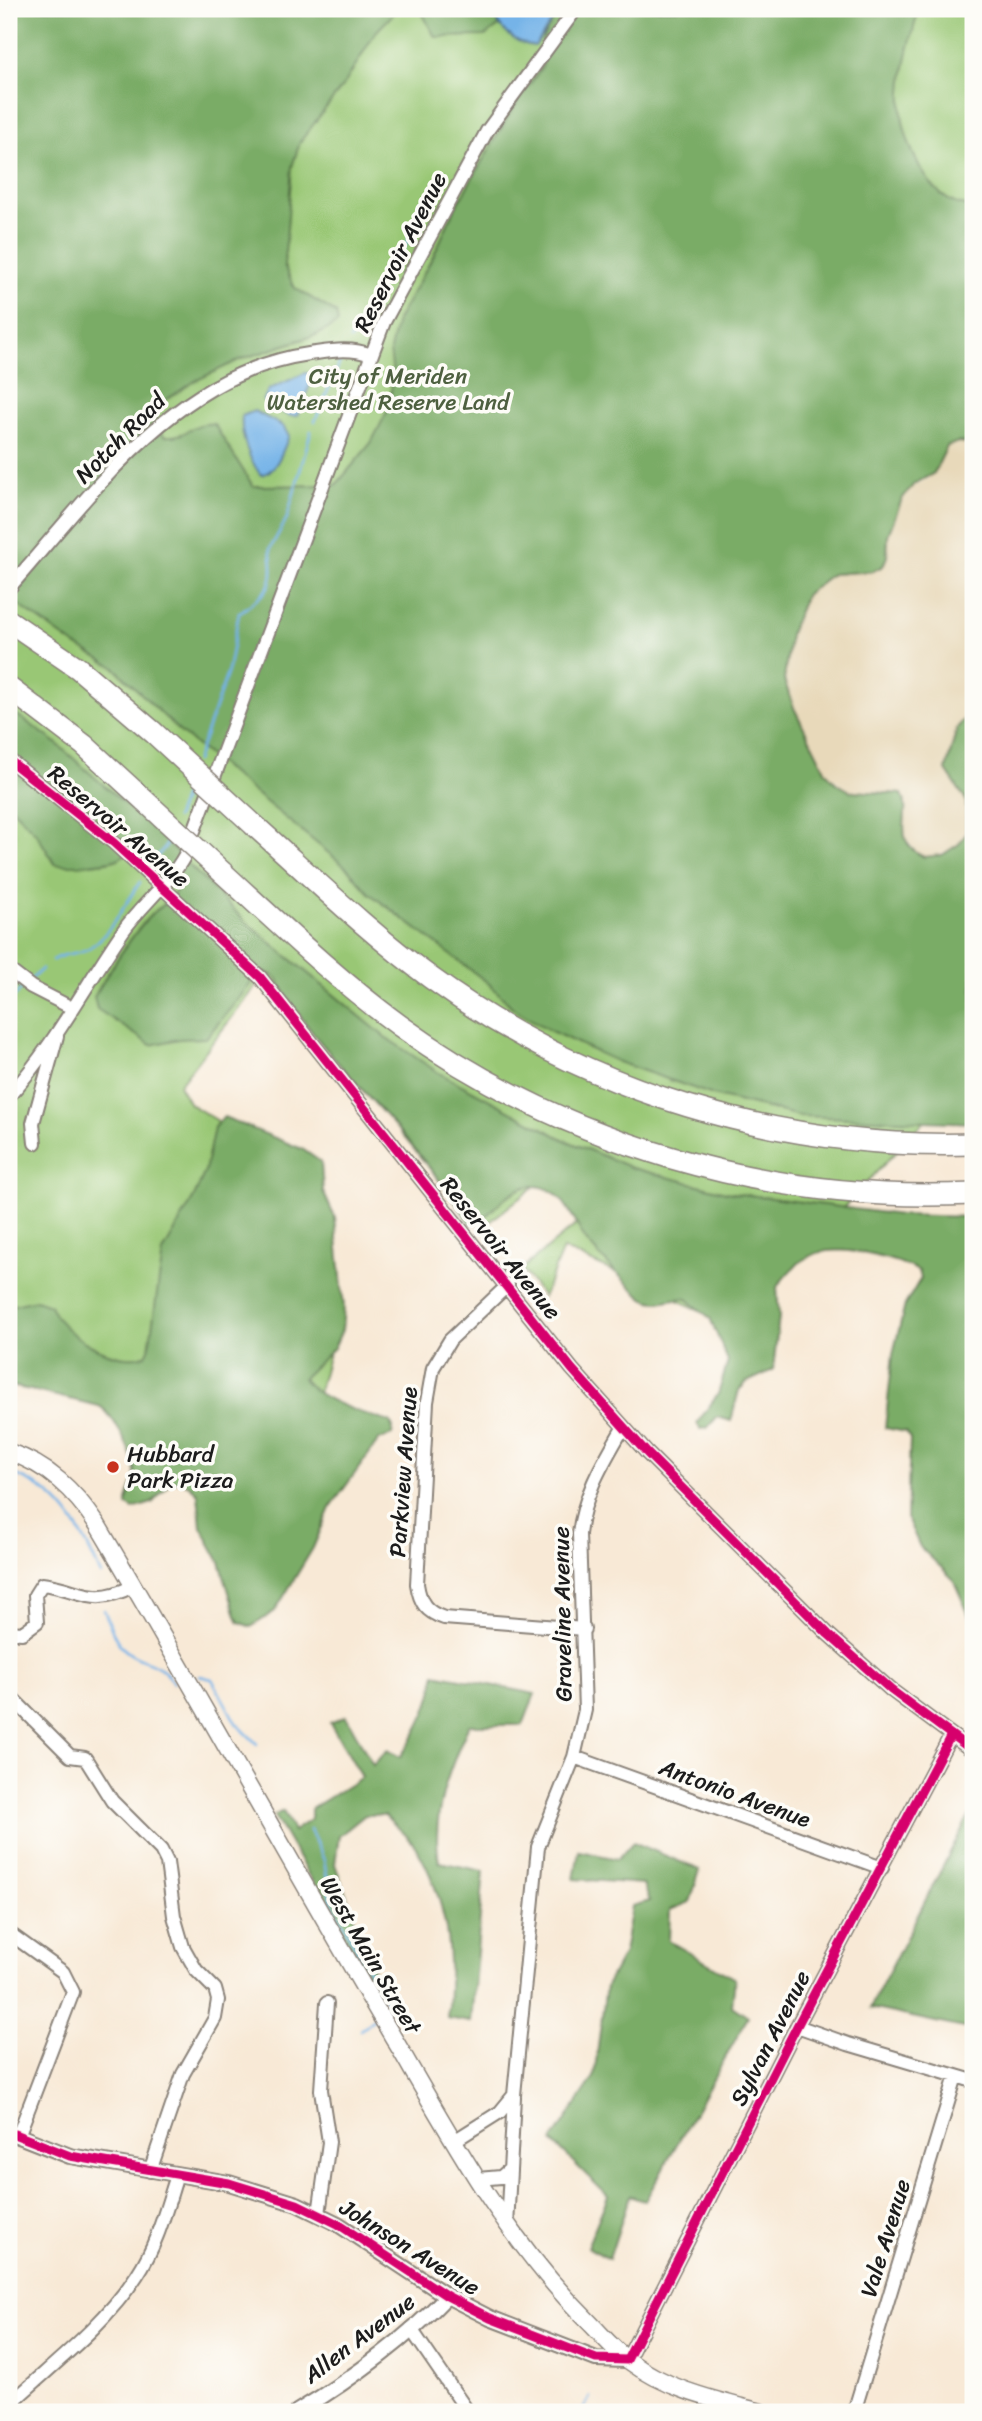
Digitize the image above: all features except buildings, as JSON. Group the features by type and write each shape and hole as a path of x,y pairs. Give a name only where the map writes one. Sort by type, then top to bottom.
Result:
{"highway":[{"path":"17,626 78,668 153,732 361,923 432,978 513,1031 583,1066 677,1103 769,1127 860,1140 973,1144"},
{"path":"9,688 78,740 335,974 400,1026 492,1083 574,1122 662,1154 768,1181 866,1193 973,1194"}],"main road":[{"name":"West Main Street","path":"9,1452 40,1465 73,1492 97,1524 379,2015 507,2226 541,2272 627,2360 677,2388 761,2412"}],"street":[{"name":"Reservoir Avenue","path":"162,887 185,855 384,322 482,141 576,9"},
{"name":"Notch Road","path":"9,588 152,430 185,404 231,379 273,361 339,349 352,349 371,355"},
{"name":"Reservoir Avenue","path":"9,760 114,843 260,977 313,1048 508,1285 572,1369 623,1428 828,1634 891,1690 973,1751"},
{"path":"9,1096 40,1058 130,921 162,887"},
{"path":"11,972 31,987 72,1008"},
{"path":"35,1143 33,1123 54,1058 58,1030"},
{"name":"Parkview Avenue","path":"508,1285 450,1340 433,1367 427,1402 417,1584 424,1607 444,1618 584,1629"},
{"name":"Graveline Avenue","path":"507,2226 514,2095 538,1847 574,1757 585,1710 579,1534 581,1515 593,1480 623,1428"},
{"path":"9,1632 22,1633 37,1622 35,1595 42,1584 93,1597 119,1593 133,1586"},
{"path":"9,1695 70,1756 85,1758 112,1801 161,1850 167,1862 174,1916 183,1947 196,1970 215,1989 218,2000 215,2018 183,2074 150,2171"},
{"name":"Sylvan Avenue","path":"627,2360 797,2026 951,1735"},
{"name":"Antonio Avenue","path":"574,1757 882,1868"},
{"path":"9,1933 63,1972 73,1992 14,2134"},
{"path":"319,2214 329,2142 321,2090 327,2003"},
{"path":"797,2026 973,2081"},
{"name":"Vale Avenue","path":"854,2412 956,2076"},
{"path":"454,2141 500,2112 514,2095"},
{"name":"Johnson Avenue","path":"14,2134 70,2156 248,2188 319,2214 447,2296 510,2327 596,2359 627,2360"},
{"path":"478,2179 500,2177 510,2169"},
{"path":"9,2405 103,2319 138,2274 159,2233 177,2175"},
{"name":"Allen Avenue","path":"297,2412 341,2384 411,2329 447,2296"},
{"path":"411,2329 468,2412"}],"shaded area":[{"path":"958,442 973,444 973,710 957,728 946,770 966,800 967,826 959,844 931,858 919,855 905,837 902,794 850,791 826,772 794,708 783,672 790,633 806,594 832,574 873,571 885,563 888,535 906,491 928,479 947,446"}],"green space":[{"name":"City of Meriden Watershed Reserve Land","path":"9,9 973,9 973,444 958,442 947,446 934,473 914,484 902,499 888,535 887,556 883,566 873,571 832,574 806,594 790,633 784,680 794,708 826,772 836,783 850,791 902,794 905,802 904,827 907,843 924,857 942,855 959,844 966,834 966,800 946,770 957,728 973,710 973,1094 950,1094 733,1325 563,1249 543,1297 522,1269 583,1219 549,1175 488,1223 477,1209 469,1216 284,991 266,974 179,1085 190,1104 218,1121 341,1308 319,1390 271,1521 143,1411 9,1386"},
{"path":"9,9 398,9 375,33 345,83 300,142 292,167 284,266 295,288 336,313 338,323 319,334 239,360 195,381 155,407 155,423 164,436 180,435 200,425 214,424 253,486 336,485 371,443 389,408 393,375 390,350 397,320 434,255 455,208 512,110 543,65 543,37 560,9 919,9 904,72 902,111 908,140 915,157 934,187 959,205 973,205 973,444 958,442 947,446 934,473 914,484 902,499 888,535 887,556 883,566 873,571 832,574 806,594 790,633 784,680 794,708 826,772 836,783 850,791 902,794 905,802 904,827 907,843 924,857 942,855 959,844 966,834 966,800 946,770 957,728 973,710 973,1123 799,1116 716,1096 618,1062 551,1031 514,1009 488,983 369,893 347,868 179,731 114,667 73,644 9,598"},
{"path":"420,9 493,9 499,26 485,36 435,37"},
{"path":"9,709 55,742 154,830 246,922 385,1037 439,1073 565,1140 632,1168 726,1192 900,1215 973,1217 973,1624 953,1579 920,1547 907,1518 910,1439 906,1432 885,1428 893,1354 905,1305 921,1278 919,1271 884,1258 843,1251 819,1253 798,1264 777,1287 779,1317 773,1370 747,1382 739,1390 731,1421 717,1417 707,1428 700,1429 697,1423 718,1394 728,1361 710,1318 687,1299 655,1302 641,1296 588,1243 559,1197 543,1187 532,1186 513,1192 484,1218 470,1224 414,1148 310,1029 277,978 266,972 258,975 206,1038 179,1039 151,1045 97,1009 94,997 118,957 146,920 168,900 179,885 160,863 134,850 106,862 55,864 36,833 9,805"},
{"path":"224,1117 302,1149 321,1162 323,1191 335,1218 344,1307 342,1330 334,1348 303,1378 318,1393 355,1411 390,1422 393,1428 392,1435 379,1440 330,1508 313,1548 275,1611 251,1627 239,1622 236,1616 220,1562 201,1527 198,1494 188,1484 173,1481 152,1503 133,1509 127,1505 127,1501 135,1477 134,1466 122,1436 105,1410 99,1406 9,1385 9,1306 36,1300 50,1305 65,1327 90,1345 119,1356 146,1355 163,1252 194,1197 205,1171 214,1127"},
{"path":"435,1674 535,1694 523,1725 469,1725 449,1775 440,1809 437,1826 439,1862 484,1871 471,2022 447,2018 449,1972 442,1908 426,1867 409,1838 385,1815 365,1815 339,1836 335,1864 376,1977 367,1975 274,1816 283,1811 293,1831 311,1819 311,1809 362,1777 330,1723 346,1716 373,1765 387,1750 400,1757 423,1718 431,1697"},
{"path":"973,1808 973,2030 870,2008"},
{"path":"633,1842 700,1870 690,1902 670,1910 669,1941 735,1979 732,2006 748,2017 645,2201 630,2195 609,2259 587,2247 608,2196 552,2141 594,2077 606,1986 624,1953 632,1906 650,1901 643,1884 574,1879 579,1851 618,1859"}],"water":[{"path":"493,9 560,9 535,46 520,42 502,29"},
{"path":"305,373 311,373 313,378 297,416 289,416 263,401 268,390"},
{"path":"254,411 283,426 289,436 275,465 261,475 249,455 242,431 242,416"}],"waterway":[{"path":"381,287 417,225"},
{"path":"350,340 364,313"},
{"path":"315,421 342,357"},
{"path":"196,761 228,671 239,613 263,593 271,580 270,549 287,518 311,431"},
{"path":"176,818 190,778"},
{"path":"155,859 165,847 170,834"},
{"path":"53,960 89,948 97,942 111,927 140,882"},
{"path":"29,981 42,969"},
{"path":"9,1002 24,986"},
{"path":"9,1473 27,1480 56,1500 77,1527 101,1575"},
{"path":"104,1610 120,1645 130,1654 162,1669 173,1683"},
{"path":"200,1676 212,1679 236,1723 257,1744"},
{"path":"310,1830 324,1860 331,1902 389,2008 384,2012"},
{"path":"360,2030 375,2018"},
{"path":"582,2412 590,2397"}],"cycle path":[{"path":"9,760 114,843 260,977 572,1369 647,1453 828,1634 891,1690 973,1751"},
{"path":"9,2132 70,2156 229,2183 297,2204 338,2224 447,2296 490,2318 596,2359 627,2360 797,2026 951,1735"}],"place":[{"name":"Hubbard Park Pizza","path":"113,1467"}]}
